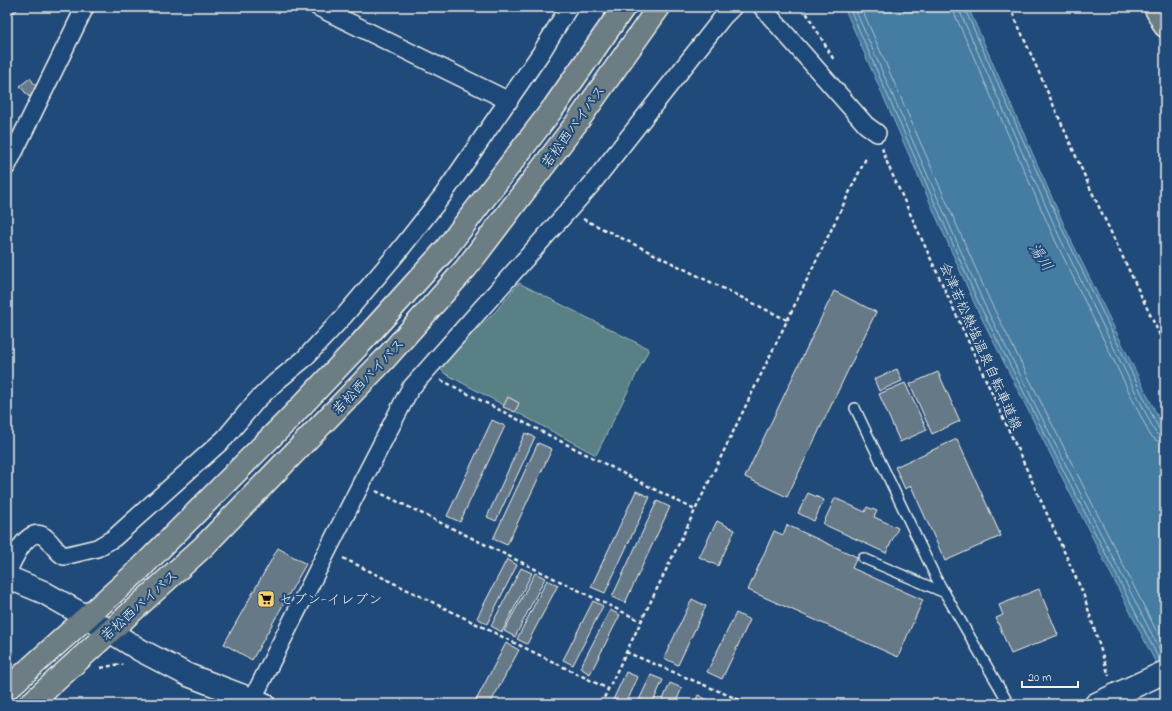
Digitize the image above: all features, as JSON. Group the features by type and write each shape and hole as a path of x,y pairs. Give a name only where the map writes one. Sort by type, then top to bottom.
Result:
{"main road":[{"name":"若松西バイパス","path":"7,689 140,569 179,531 290,419 362,343 445,250 554,108 624,7"},
{"name":"若松西バイパス","path":"30,704 204,546 386,359 466,268 575,125 659,7"},
{"path":"1155,7 1165,26"},
{"path":"7,577 43,592 161,662 188,675 256,703"},
{"path":"1096,704 1165,672"}],"street":[{"path":"7,166 85,7"},
{"path":"318,7 509,101"},
{"path":"7,573 24,544 33,535 37,534 46,537 55,549 64,556 96,548 114,538 225,438 276,382 308,355 399,252 443,195 509,101 569,7"},
{"path":"256,703 328,550 406,396 425,371 591,185 733,7"},
{"path":"762,7 866,125 877,133"}],"lane":[{"path":"855,408 936,578 1009,704"},
{"path":"863,558 945,593"}],"path":[{"path":"803,7 836,62"},
{"path":"1010,7 1090,188 1165,346"},
{"name":"会津若松熱塩温泉自転車道線","path":"877,133 891,172 1083,593 1119,693"},
{"path":"600,704 867,156"},
{"path":"568,211 787,320"},
{"path":"425,371 695,510"},
{"path":"361,484 641,621"},
{"path":"328,550 608,689"},
{"path":"626,652 750,704"},
{"path":"96,670 119,664 129,666"}],"green space":[{"path":"519,283 649,349 596,455 444,373 438,366 495,312"}],"water":[{"name":"湯川","path":"844,7 968,7 1068,234 1165,431 1165,681 976,307"}],"building":[{"path":"8,7 20,7 14,13"},
{"path":"30,78 39,90 29,97 20,86"},
{"path":"834,291 876,312 787,497 745,477"},
{"path":"897,369 902,381 879,391 874,379"},
{"path":"938,372 960,421 932,434 910,384"},
{"path":"905,383 927,430 900,442 879,394"},
{"path":"508,397 519,403 515,412 503,407"},
{"path":"492,420 505,426 460,522 447,516"},
{"path":"525,433 535,437 496,521 487,517"},
{"path":"957,439 1001,536 945,561 911,486 905,489 895,467"},
{"path":"538,443 552,449 507,545 493,539"},
{"path":"636,491 650,497 605,593 591,587"},
{"path":"808,493 824,500 814,521 798,513"},
{"path":"835,498 865,512 867,507 877,511 874,517 898,528 886,553 823,524"},
{"path":"657,501 670,507 625,603 612,597"},
{"path":"717,521 735,530 718,566 699,557"},
{"path":"787,525 857,557 852,568 923,600 898,657 748,590 774,531 783,535"},
{"path":"278,548 306,564 252,660 224,644"},
{"path":"507,559 517,565 487,624 477,618"},
{"path":"521,568 532,573 502,632 491,626"},
{"path":"535,573 545,578 515,637 504,631"},
{"path":"547,580 558,585 527,644 517,639"},
{"path":"1039,589 1058,635 1011,654 996,618 1003,615 999,605"},
{"path":"692,599 706,606 678,665 664,658"},
{"path":"593,601 603,606 573,665 563,660"},
{"path":"610,610 620,615 590,674 580,668"},
{"path":"736,613 750,620 722,679 707,672"},
{"path":"506,643 519,650 490,704 474,704"},
{"path":"626,672 638,677 626,704 611,704"},
{"path":"651,675 663,680 652,704 637,704"},
{"path":"670,683 682,688 675,704 661,704"},
{"path":"698,695 710,701 709,704 694,704"}],"place":[{"name":"セブン-イレブン","path":"266,599"}]}
